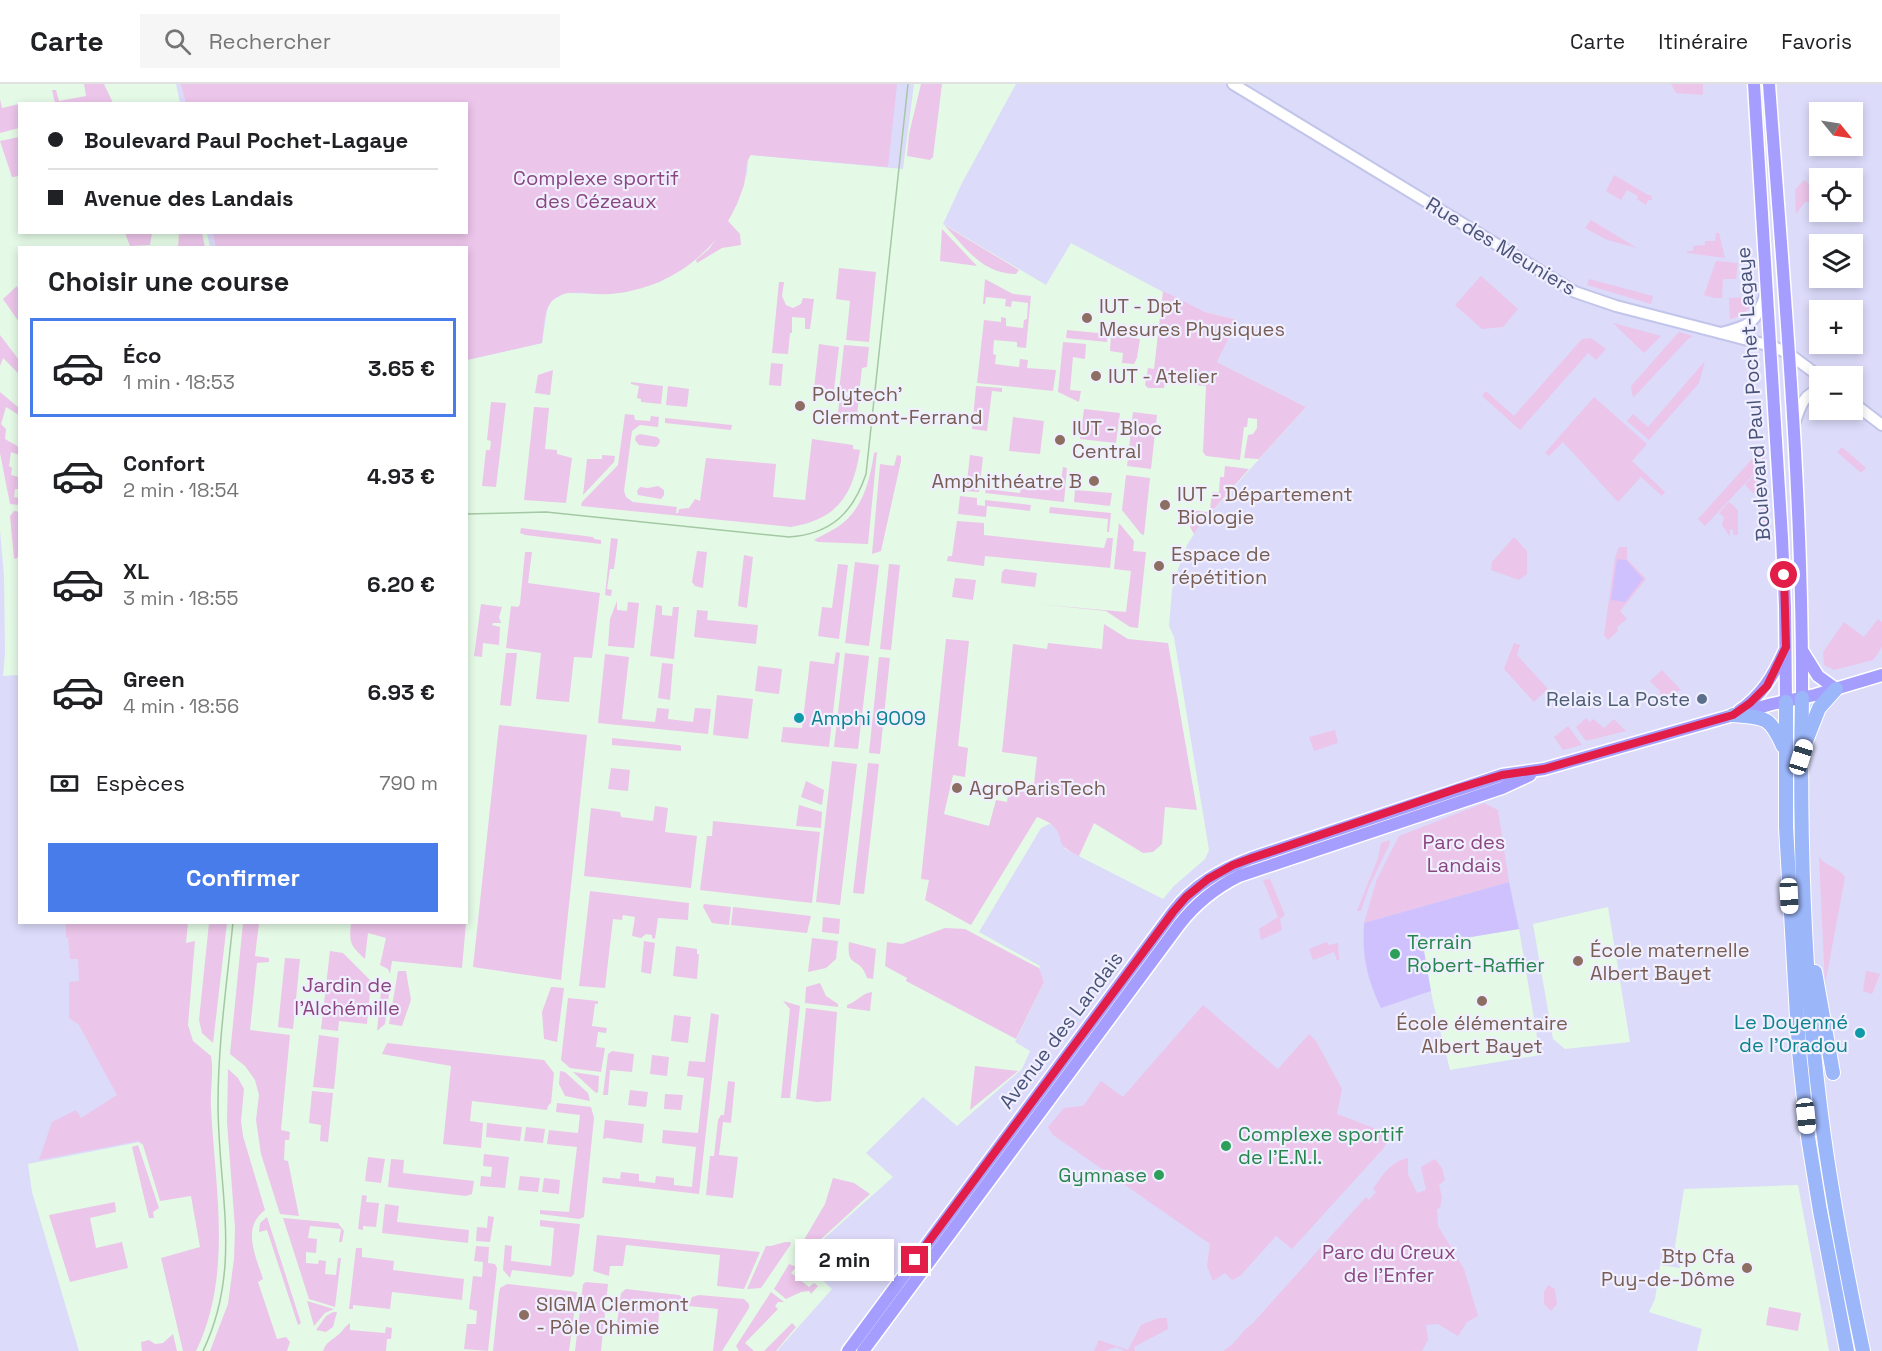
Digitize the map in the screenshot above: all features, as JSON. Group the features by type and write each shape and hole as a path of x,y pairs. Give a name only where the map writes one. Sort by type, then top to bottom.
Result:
{"highway":[{"path":"1801,757 1815,715 1836,689"},
{"path":"1802,698 1801,813 1810,997 1824,1136 1840,1238 1863,1351"},
{"path":"1786,702 1786,827 1798,1051 1808,1137 1820,1211 1847,1351"},
{"path":"1733,715 1762,718 1768,721 1776,729 1785,751"},
{"path":"1807,938 1818,984 1833,1073"}],"main road":[{"name":"Rue des Meuniers","path":"1233,84 1575,292 1616,306 1771,346 1788,353 1809,369"},
{"name":"Boulevard Paul Pochet-Lagaye","path":"1754,84 1783,547 1786,702"},
{"name":"Boulevard Paul Pochet-Lagaye","path":"1769,84 1799,515 1802,698"},
{"path":"1720,333 1748,325 1755,319 1767,292"},
{"path":"1793,428 1804,399 1809,394"},
{"path":"1863,410 1882,425"},
{"path":"1733,715 1750,703 1767,686 1786,647"},
{"path":"1802,651 1818,676 1836,689"},
{"path":"1544,769 1882,675"},
{"name":"Avenue des Landais","path":"848,1351 1186,897 1208,879 1233,865 1502,775 1544,769"},
{"name":"Avenue des Landais","path":"863,1351 1191,910 1214,890 1239,876 1502,788 1544,769"}],"shaded area":[{"path":"0,84 1882,84 1882,1351 0,1351"},
{"path":"0,84 176,84 180,102 18,102 18,234 207,234 210,246 18,246 18,675 3,676 4,576 0,530"},
{"path":"914,84 1016,84 962,183 943,224 1046,285 1071,243 1178,300 1205,312 1238,320 1217,362 1306,407 1200,525 1187,545 1172,590 1169,626 1174,637 1209,850 1205,859 1174,886 1163,899 1065,849 1059,832 1053,825 1049,824 1041,828 979,932 1040,966 1044,982 1015,1042 1030,1051 1022,1069 957,1126 923,1097 866,1153 893,1177 800,1260 832,1289 777,1351 79,1351 32,1192 28,1164 140,1142 122,1067 127,924 468,924 468,360 542,343 547,310 551,301 565,293 626,292 660,282 692,262 708,248 722,230 737,204 747,173 748,158 751,155 903,169"},
{"name":"École maternelle Albert Bayet","path":"1608,907 1630,1042 1565,1049 1553,1039 1533,924"},
{"name":"École élémentaire Albert Bayet","path":"1519,929 1540,1055 1450,1070 1422,945"},
{"name":"Btp Cfa Puy-de-Dôme","path":"1798,1185 1829,1351 1697,1351 1702,1329 1649,1312 1655,1299 1660,1265 1680,1268 1675,1246 1684,1189"}],"green space":[{"path":"84,84 104,84 113,102 55,102 52,90 56,90 59,101 86,96"},
{"name":"Complexe sportif des Cézeaux","path":"181,84 897,84 888,167 751,155 744,185 729,219 714,242 687,266 663,280 624,292 566,293 553,300 547,309 542,343 468,360 468,246 216,246 213,234 468,234 468,102 186,102"},
{"path":"921,84 942,84 933,157 930,160 907,156 909,134"},
{"path":"1671,84 1703,84 1703,95 1676,93"},
{"path":"0,99 2,108 18,104 18,128 0,133"},
{"path":"18,137 18,176 12,177 0,141"},
{"path":"1614,175 1651,195 1652,200 1648,200 1646,205 1637,199 1638,196 1627,190 1621,200 1606,191"},
{"path":"1804,180 1809,184 1809,202 1805,202 1796,214 1795,190"},
{"path":"1591,220 1637,248 1607,240 1585,228"},
{"path":"728,221 740,234 741,245 722,248 697,263 696,260 709,249"},
{"path":"944,225 1019,270 1016,274 1004,273 984,264 968,251"},
{"path":"942,229 977,266 940,261"},
{"path":"1716,233 1719,233 1725,258 1687,253 1687,251 1693,251 1693,246 1705,245 1705,241 1715,241"},
{"path":"125,234 152,234 150,245 130,246"},
{"path":"179,234 202,234 205,246 178,246"},
{"path":"1716,261 1738,263 1736,279 1723,279 1722,298 1704,295"},
{"path":"839,268 876,272 869,342 846,340 850,301 836,299"},
{"path":"1481,276 1518,309 1503,327 1482,329 1455,305"},
{"path":"985,279 1013,294 1031,296 1026,348 1017,347 1017,342 994,340 995,364 1019,367 1020,359 1028,360 1027,368 1056,370 1053,391 977,383 984,320 1001,322 1001,317 1006,318 1006,326 1023,328 1024,320 1027,319 1028,303 1012,301 1011,307 1005,306 1006,299 986,297 985,304 983,304"},
{"path":"1589,279 1653,296 1651,304 1587,285"},
{"path":"779,282 784,282 782,296 786,305 793,308 801,304 803,298 814,299 810,329 805,329 805,318 792,317 788,354 772,353"},
{"path":"17,286 18,321 3,299"},
{"path":"1163,291 1205,312 1238,320 1217,362 1306,407 1259,459 1244,458 1248,435 1253,434 1257,428 1257,419 1248,418 1247,427 1244,427 1240,460 1206,456 1203,452 1206,386 1165,382 1164,388 1148,388 1145,385 1148,368 1154,369"},
{"path":"1752,297 1746,312 1730,319 1729,298"},
{"path":"1613,323 1661,336 1644,353"},
{"path":"1067,330 1108,334 1107,342 1066,338"},
{"path":"1679,332 1693,336 1633,398 1631,386"},
{"path":"1111,334 1140,339 1134,364 1122,363 1123,353 1110,351"},
{"path":"0,335 18,359 18,373 3,358 0,366"},
{"path":"1591,338 1606,349 1596,360 1588,353 1520,430 1482,396 1486,391 1514,416 1582,339"},
{"path":"1063,342 1086,344 1085,359 1073,357 1070,390 1081,391 1079,402 1058,392"},
{"path":"819,344 839,347 834,390 814,388"},
{"path":"844,345 869,347 867,367 862,368 859,394 839,391"},
{"path":"1705,361 1699,383 1649,440 1627,421 1633,414 1648,427"},
{"path":"771,363 783,364 781,386 769,385"},
{"path":"553,370 550,395 535,393 538,375"},
{"path":"631,382 663,386 661,404 641,402 641,399 637,398 639,386"},
{"path":"668,386 689,389 687,407 666,405"},
{"path":"976,386 1002,388 1002,392 992,391 987,431 972,429"},
{"path":"0,392 18,407 18,414 6,407 1,424 6,429 5,439 18,446 18,455 11,452 9,466 12,468 11,475 18,477 18,489 15,489 14,497 18,498 18,505 10,504 0,453"},
{"path":"840,395 859,397 856,423 837,421"},
{"path":"1594,397 1647,444 1632,461 1665,492 1662,496 1641,477 1618,502 1563,442 1549,456 1545,453"},
{"path":"491,402 506,403 496,487 482,486 486,450 490,450 491,441 487,440"},
{"path":"534,407 549,408 545,449 557,450 557,454 572,458 566,503 524,500"},
{"path":"1084,409 1120,413 1116,443 1080,439"},
{"path":"1133,412 1157,415 1151,469 1127,466"},
{"path":"625,414 634,415 635,420 650,421 651,416 659,417 658,427 640,425 632,431 624,491 626,497 633,502 677,507 676,513 679,509 689,508 695,499 700,501 706,458 776,464 773,497 805,500 812,439 853,445 853,449 860,450 857,466 847,492 832,511 821,518 791,527 581,506 582,502 618,465"},
{"path":"1013,417 1044,421 1040,454 1009,451"},
{"path":"665,418 732,425 731,430 665,423"},
{"path":"640,434 657,437 660,440 659,444 656,447 639,445 635,440"},
{"path":"1764,446 1765,462 1705,526 1698,519"},
{"path":"1842,447 1866,468 1861,473 1837,452"},
{"path":"877,452 868,544 814,540 845,521 858,505 867,485 874,453"},
{"path":"602,455 615,456 614,462 583,495 587,459 602,459"},
{"path":"897,455 901,456 901,461 881,551 872,554 880,464 894,466"},
{"path":"970,455 983,457 979,492 966,491"},
{"path":"1764,464 1767,522 1761,522 1760,499 1745,485"},
{"path":"1225,466 1249,469 1194,534 1190,527 1192,510 1207,512 1210,510 1212,492 1219,492 1220,477 1224,477"},
{"path":"1063,467 1067,468 1064,502 985,493 986,489 1020,493 1021,488 1032,489 1032,485 1060,488"},
{"path":"1126,475 1150,478 1144,535 1122,510"},
{"path":"658,486 664,490 661,499 638,495 637,491 640,487"},
{"path":"1075,490 1112,493 1110,506 1074,502"},
{"path":"960,496 977,498 977,505 985,506 985,500 1031,505 1030,511 987,506 986,517 958,514"},
{"path":"1729,502 1738,510 1738,535 1733,535 1733,530 1730,529 1730,537 1722,525 1724,517 1719,513"},
{"path":"1050,507 1111,513 1109,532 1107,532 1108,519 1049,513"},
{"path":"14,511 18,512 18,556 16,559 14,558 10,516"},
{"path":"957,521 984,523 984,535 1104,548 1107,538 1113,538 1110,568 985,556 984,566 947,561 948,556 952,556"},
{"path":"1119,523 1134,541 1133,551 1146,552 1138,628 1130,627 1106,611 1037,604 1126,612 1131,571 1114,569"},
{"path":"521,528 593,537 601,540 601,544 525,535 520,533"},
{"path":"1514,537 1527,551 1527,574 1519,580 1491,570 1492,562"},
{"path":"611,538 618,539 614,569 610,569 607,589 612,590 611,596 605,595"},
{"path":"1619,547 1627,547 1627,559 1646,579 1620,611 1627,619 1617,627 1618,631 1608,640 1604,635 1615,558"},
{"path":"697,551 707,552 703,588 695,586 692,582"},
{"path":"525,552 532,552 528,583 600,593 592,658 574,657 569,702 536,699 541,653 506,648 511,606 518,607 520,604"},
{"path":"744,555 753,557 747,608 738,606"},
{"path":"855,562 879,565 869,646 845,643"},
{"path":"838,564 848,565 839,639 818,636 822,607 832,608"},
{"path":"889,564 900,565 891,650 880,649"},
{"path":"1005,569 1037,573 1035,587 1001,583 1002,572"},
{"path":"955,578 976,580 973,600 952,597"},
{"path":"617,601 617,610 627,611 628,602 639,603 634,648 608,646 610,619"},
{"path":"481,604 502,607 499,617 501,623 492,625 500,627 499,645 483,643 482,657 474,656"},
{"path":"656,605 662,606 662,615 672,616 673,607 679,607 674,659 650,656"},
{"path":"697,610 708,611 707,620 758,625 756,644 694,637"},
{"path":"1878,619 1882,622 1882,647 1873,660 1834,670 1824,665 1823,652 1844,622 1864,637"},
{"path":"1104,624 1128,639 1168,643 1197,810 1165,807 1162,844 1153,852 1143,853 1094,823 1079,856 1062,845 1058,831 1052,825 1037,817 971,925 925,900 929,880 921,879 946,639 969,641 958,746 968,748 965,777 953,775 944,814 989,826 996,800 1007,802 1009,788 1033,794 1037,757 1002,752 1013,644 1047,649 1048,643 1102,649"},
{"path":"1514,643 1520,645 1517,655 1548,689 1534,702 1504,669"},
{"path":"836,652 840,653 829,747 781,742 783,727 802,728 810,661 834,664"},
{"path":"506,653 517,653 511,706 500,705"},
{"path":"845,653 869,656 858,749 834,747"},
{"path":"605,654 629,657 622,719 655,722 657,708 669,709 668,719 693,722 695,708 711,709 708,734 598,723"},
{"path":"879,657 890,658 880,754 869,753"},
{"path":"662,663 673,664 670,700 658,698"},
{"path":"758,666 782,669 779,694 755,691"},
{"path":"1662,670 1681,690 1660,697 1660,691 1650,681"},
{"path":"717,695 753,699 748,739 713,735"},
{"path":"1586,718 1590,722 1593,719 1604,728 1614,719 1626,731 1586,741 1576,727"},
{"path":"499,725 587,735 561,980 473,967"},
{"path":"1568,726 1582,745 1563,750 1554,737"},
{"path":"1335,730 1338,743 1314,751 1309,737"},
{"path":"612,738 679,745 681,751 612,745"},
{"path":"832,761 857,764 840,905 816,902"},
{"path":"868,763 879,764 864,894 853,893"},
{"path":"611,768 630,770 628,791 608,789"},
{"path":"806,781 824,790 822,805 801,797"},
{"name":"Parc des Landais","path":"1484,803 1498,810 1509,882 1364,923 1377,879 1399,836"},
{"path":"799,805 822,812 821,828 796,826"},
{"path":"655,806 668,808 665,832 697,836 691,888 584,876 591,808 620,812 621,817 653,821"},
{"path":"713,821 820,832 812,903 700,890 707,836 712,836"},
{"path":"1389,840 1390,843 1369,887 1361,911 1357,911 1378,858 1381,843"},
{"path":"1819,857 1845,877 1825,985"},
{"path":"1270,879 1285,915 1280,919 1282,930 1261,940 1259,929 1278,917 1263,880"},
{"path":"590,891 689,903 688,920 658,918 655,939 652,935 646,934 641,938 632,936 635,917 623,915 622,920 613,919 605,988 579,986"},
{"path":"704,904 731,907 729,925 712,923 703,907"},
{"path":"733,907 811,916 807,933 731,925"},
{"path":"823,917 840,919 839,934 822,932"},
{"path":"66,924 188,924 186,943 195,941 188,1025 193,1041 211,1056 211,1107 219,1231 215,1292 196,1351 183,1351 161,1258 200,1247 191,1196 160,1201 143,1145 138,1141 39,1160 52,1122 76,1110 81,1118 117,1095 79,1025 69,1018 69,982 79,981 78,959 70,959"},
{"path":"209,924 227,924 213,1043 202,1033 199,1020"},
{"path":"243,924 259,924 255,956 269,958 269,962 257,963 250,1030 290,1035 281,1130 290,1132 289,1140 285,1140 284,1160 288,1161 299,1216 280,1214 261,1154 256,1120 259,1095 255,1080 245,1066 230,1054"},
{"path":"351,924 466,924 462,968 392,961 390,974 388,969 380,965 386,938 368,933 365,959 356,950 350,935"},
{"path":"945,928 965,929 1039,968 1044,982 1016,1039 906,981 907,978 885,966 887,942 902,944"},
{"path":"812,938 838,941 836,959 826,968 808,972"},
{"path":"644,941 655,943 651,974 641,972"},
{"path":"849,942 876,949 873,979 867,978 861,967 852,960"},
{"path":"1327,942 1328,945 1338,943 1339,960 1334,952 1313,960 1309,949"},
{"path":"676,946 697,949 697,954 699,954 697,979 673,976"},
{"name":"Jardin de l'Alchémille","path":"330,951 343,953 371,981 367,1024 339,1021 338,1031 321,1029"},
{"path":"285,958 300,959 293,1029 278,1027"},
{"path":"398,971 406,971 411,1000 402,1026 389,1024"},
{"path":"1866,971 1880,974 1872,994 1863,991"},
{"path":"820,983 826,996 838,1004 838,1007 805,1003 806,987"},
{"path":"551,987 564,988 557,1042 544,1039 542,1012"},
{"path":"381,991 389,994 385,1024 377,1031"},
{"path":"872,992 870,1011 847,1008 847,1005"},
{"path":"568,998 598,1001 598,1004 595,1004 592,1026 607,1028 606,1033 598,1032 596,1047 605,1048 601,1072 570,1068 561,1060"},
{"path":"783,1001 800,1006 790,1098 781,1098 790,1009"},
{"name":"Complexe sportif de l'E.N.I.","path":"1203,1005 1278,1069 1309,1034 1316,1041 1342,1089 1337,1114 1392,1135 1382,1150 1292,1249 1276,1236 1240,1276 1232,1280 1225,1273 1213,1281 1207,1266 1210,1244 1053,1135 1048,1127 1064,1108 1083,1106 1101,1081 1123,1097"},
{"path":"806,1008 837,1012 831,1101 796,1099"},
{"path":"711,1013 719,1015 699,1194 602,1183 603,1177 620,1179 621,1172 639,1174 639,1181 655,1183 656,1176 674,1178 674,1185 692,1187 696,1147 662,1143 663,1130 698,1133 704,1078 687,1076 689,1061 705,1062"},
{"path":"674,1015 691,1017 688,1043 671,1041"},
{"path":"319,1035 339,1038 334,1089 313,1087"},
{"path":"387,1043 544,1060 554,1073 551,1103 547,1110 472,1101 470,1121 483,1123 481,1148 443,1144 451,1066 382,1054"},
{"path":"612,1051 634,1054 632,1072 610,1070 608,1095 603,1095 608,1054"},
{"path":"652,1055 669,1057 667,1076 650,1074"},
{"path":"975,1066 1018,1071 970,1110"},
{"path":"228,1069 238,1078 244,1089 241,1121 243,1136 265,1210 258,1217 252,1234 254,1252 263,1279 258,1282 277,1339 286,1337 290,1342 287,1351 210,1351 228,1304 234,1259 235,1228 227,1122"},
{"path":"560,1071 565,1072 588,1093 590,1101 565,1096 559,1084"},
{"path":"573,1072 599,1076 598,1092 596,1093"},
{"path":"728,1081 735,1082 731,1123 723,1122 719,1155 738,1157 733,1198 706,1195 710,1156 714,1156 718,1120 721,1115 724,1115"},
{"path":"630,1090 648,1092 646,1107 628,1105"},
{"path":"312,1091 333,1093 328,1142 320,1141 321,1125 309,1123"},
{"path":"665,1094 683,1095 681,1110 664,1109"},
{"path":"557,1103 591,1107 594,1118 584,1217 579,1219 540,1214 540,1210 569,1212 577,1147 547,1144 549,1130 578,1133 580,1115 556,1112"},
{"path":"605,1120 644,1124 642,1143 603,1139"},
{"path":"487,1123 522,1127 520,1141 486,1137"},
{"path":"526,1127 545,1129 543,1143 524,1141"},
{"path":"138,1145 159,1208 153,1212 154,1218 149,1218 132,1147"},
{"path":"484,1154 509,1157 505,1188 480,1186 481,1176 491,1177 492,1167 483,1166"},
{"path":"368,1157 385,1159 381,1183 365,1181"},
{"name":"Parc du Creux de l'Enfer","path":"1408,1158 1408,1174 1417,1193 1426,1190 1421,1167 1435,1159 1442,1168 1445,1180 1439,1185 1442,1197 1440,1208 1437,1209 1438,1226 1464,1269 1478,1316 1467,1322 1458,1336 1438,1324 1426,1325 1428,1340 1422,1351 1223,1351 1253,1323 1366,1197 1369,1200 1376,1192 1373,1189 1388,1170 1397,1162"},
{"path":"391,1159 404,1160 403,1173 474,1181 472,1194 466,1196 388,1187"},
{"path":"520,1176 540,1178 538,1192 518,1190"},
{"path":"544,1178 560,1180 559,1194 542,1192"},
{"path":"833,1178 854,1183 870,1194 804,1255 798,1250 825,1204"},
{"path":"362,1195 367,1196 366,1202 379,1203 376,1227 363,1226 363,1230 358,1229"},
{"path":"115,1202 116,1212 90,1218 96,1248 122,1242 128,1268 70,1282 49,1215"},
{"path":"385,1204 399,1206 397,1222 469,1230 468,1243 382,1233"},
{"path":"488,1216 494,1217 490,1242 476,1241 477,1227 487,1228"},
{"path":"267,1217 301,1323 298,1325 267,1230 259,1232 260,1223"},
{"path":"283,1218 338,1223 344,1231 342,1242 339,1242 341,1229 310,1226 308,1238 317,1239 316,1253 306,1252 306,1263 318,1264 319,1260 326,1261 325,1274 336,1275 338,1258 341,1258 335,1307 309,1299"},
{"path":"540,1220 580,1224 574,1274 571,1277 512,1270 510,1278 503,1270 505,1245 512,1246 511,1261 551,1266 554,1228 540,1226"},
{"path":"597,1235 760,1252 744,1289 717,1286 720,1255 626,1245 623,1266 610,1266 609,1276 593,1271"},
{"path":"785,1242 791,1244 761,1288 747,1289 766,1246"},
{"path":"476,1246 489,1247 488,1263 495,1264 497,1268 488,1351 464,1349 467,1324 476,1324 477,1311 469,1309 473,1276 482,1277 483,1262 474,1261"},
{"path":"356,1248 362,1248 362,1257 394,1261 393,1270 464,1279 462,1300 392,1292 390,1309 353,1305 353,1309 349,1309"},
{"path":"789,1264 796,1267 791,1273 809,1287 814,1283 818,1286 811,1294 809,1291 801,1292 786,1299 774,1289"},
{"path":"586,1282 608,1284 601,1351 575,1351 583,1284"},
{"path":"507,1284 577,1292 569,1351 493,1351 500,1288"},
{"path":"1548,1285 1555,1289 1557,1304 1551,1311 1544,1304 1544,1292"},
{"path":"626,1289 679,1295 682,1297 681,1306 660,1304 657,1335 616,1330 621,1293"},
{"path":"771,1292 784,1302 778,1302 775,1306 778,1309 745,1343 754,1351 739,1351 736,1346"},
{"path":"699,1295 744,1299 749,1304 749,1308 722,1351 713,1351 718,1309 689,1306 692,1297"},
{"path":"307,1301 334,1309 325,1313 314,1326"},
{"path":"1769,1307 1801,1313 1798,1331 1766,1325"},
{"path":"337,1312 333,1327 326,1332 316,1330 326,1316"},
{"path":"1159,1318 1167,1318 1168,1329 1134,1347 1135,1351 1125,1351 1116,1347 1105,1351 1094,1351 1099,1340 1128,1350 1141,1325"},
{"path":"350,1323 350,1330 385,1333 386,1327 392,1328 391,1339 387,1339 386,1351 323,1351 327,1344"},
{"path":"792,1323 796,1327 776,1351 764,1351"},
{"path":"173,1334 177,1351 142,1351 141,1342 149,1340 155,1344 163,1343"}],"sand":[{"path":"1617,559 1626,560 1643,579 1625,602 1611,600"},
{"path":"1509,882 1519,929 1423,945 1431,991 1381,1008 1366,967 1364,923"}],"tram line":[{"path":"468,514 546,512 789,537 817,531 838,519 854,500 866,474 908,84"},
{"path":"203,1351 215,1320 222,1289 225,1259 226,1229 219,1136 218,1081 233,924"}],"place":[{"name":"IUT - Dpt Mesures Physiques","path":"1087,318"},
{"name":"IUT - Atelier","path":"1096,376"},
{"name":"Polytech' Clermont-Ferrand","path":"800,406"},
{"name":"IUT - Bloc Central","path":"1060,440"},
{"name":"Amphithéatre B","path":"1094,481"},
{"name":"IUT - Département Biologie","path":"1165,505"},
{"name":"Espace de répétition","path":"1159,566"},
{"name":"Relais La Poste","path":"1702,699"},
{"name":"Amphi 9009","path":"799,718"},
{"name":"AgroParisTech","path":"957,788"},
{"name":"Terrain Robert-Raffier","path":"1395,954"},
{"name":"École maternelle Albert Bayet","path":"1578,961"},
{"name":"École élémentaire Albert Bayet","path":"1482,1001"},
{"name":"Le Doyenné de l'Oradou","path":"1860,1033"},
{"name":"Complexe sportif de l'E.N.I.","path":"1226,1146"},
{"name":"Gymnase","path":"1159,1175"},
{"name":"Btp Cfa Puy-de-Dôme","path":"1747,1268"},
{"name":"SIGMA Clermont - Pôle Chimie","path":"524,1315"}],"route":[{"path":"915,1260 1173,912 1200,884 1233,865 1438,794 1502,775 1544,769 1733,715 1750,703 1767,686 1786,647 1784,575"}]}
